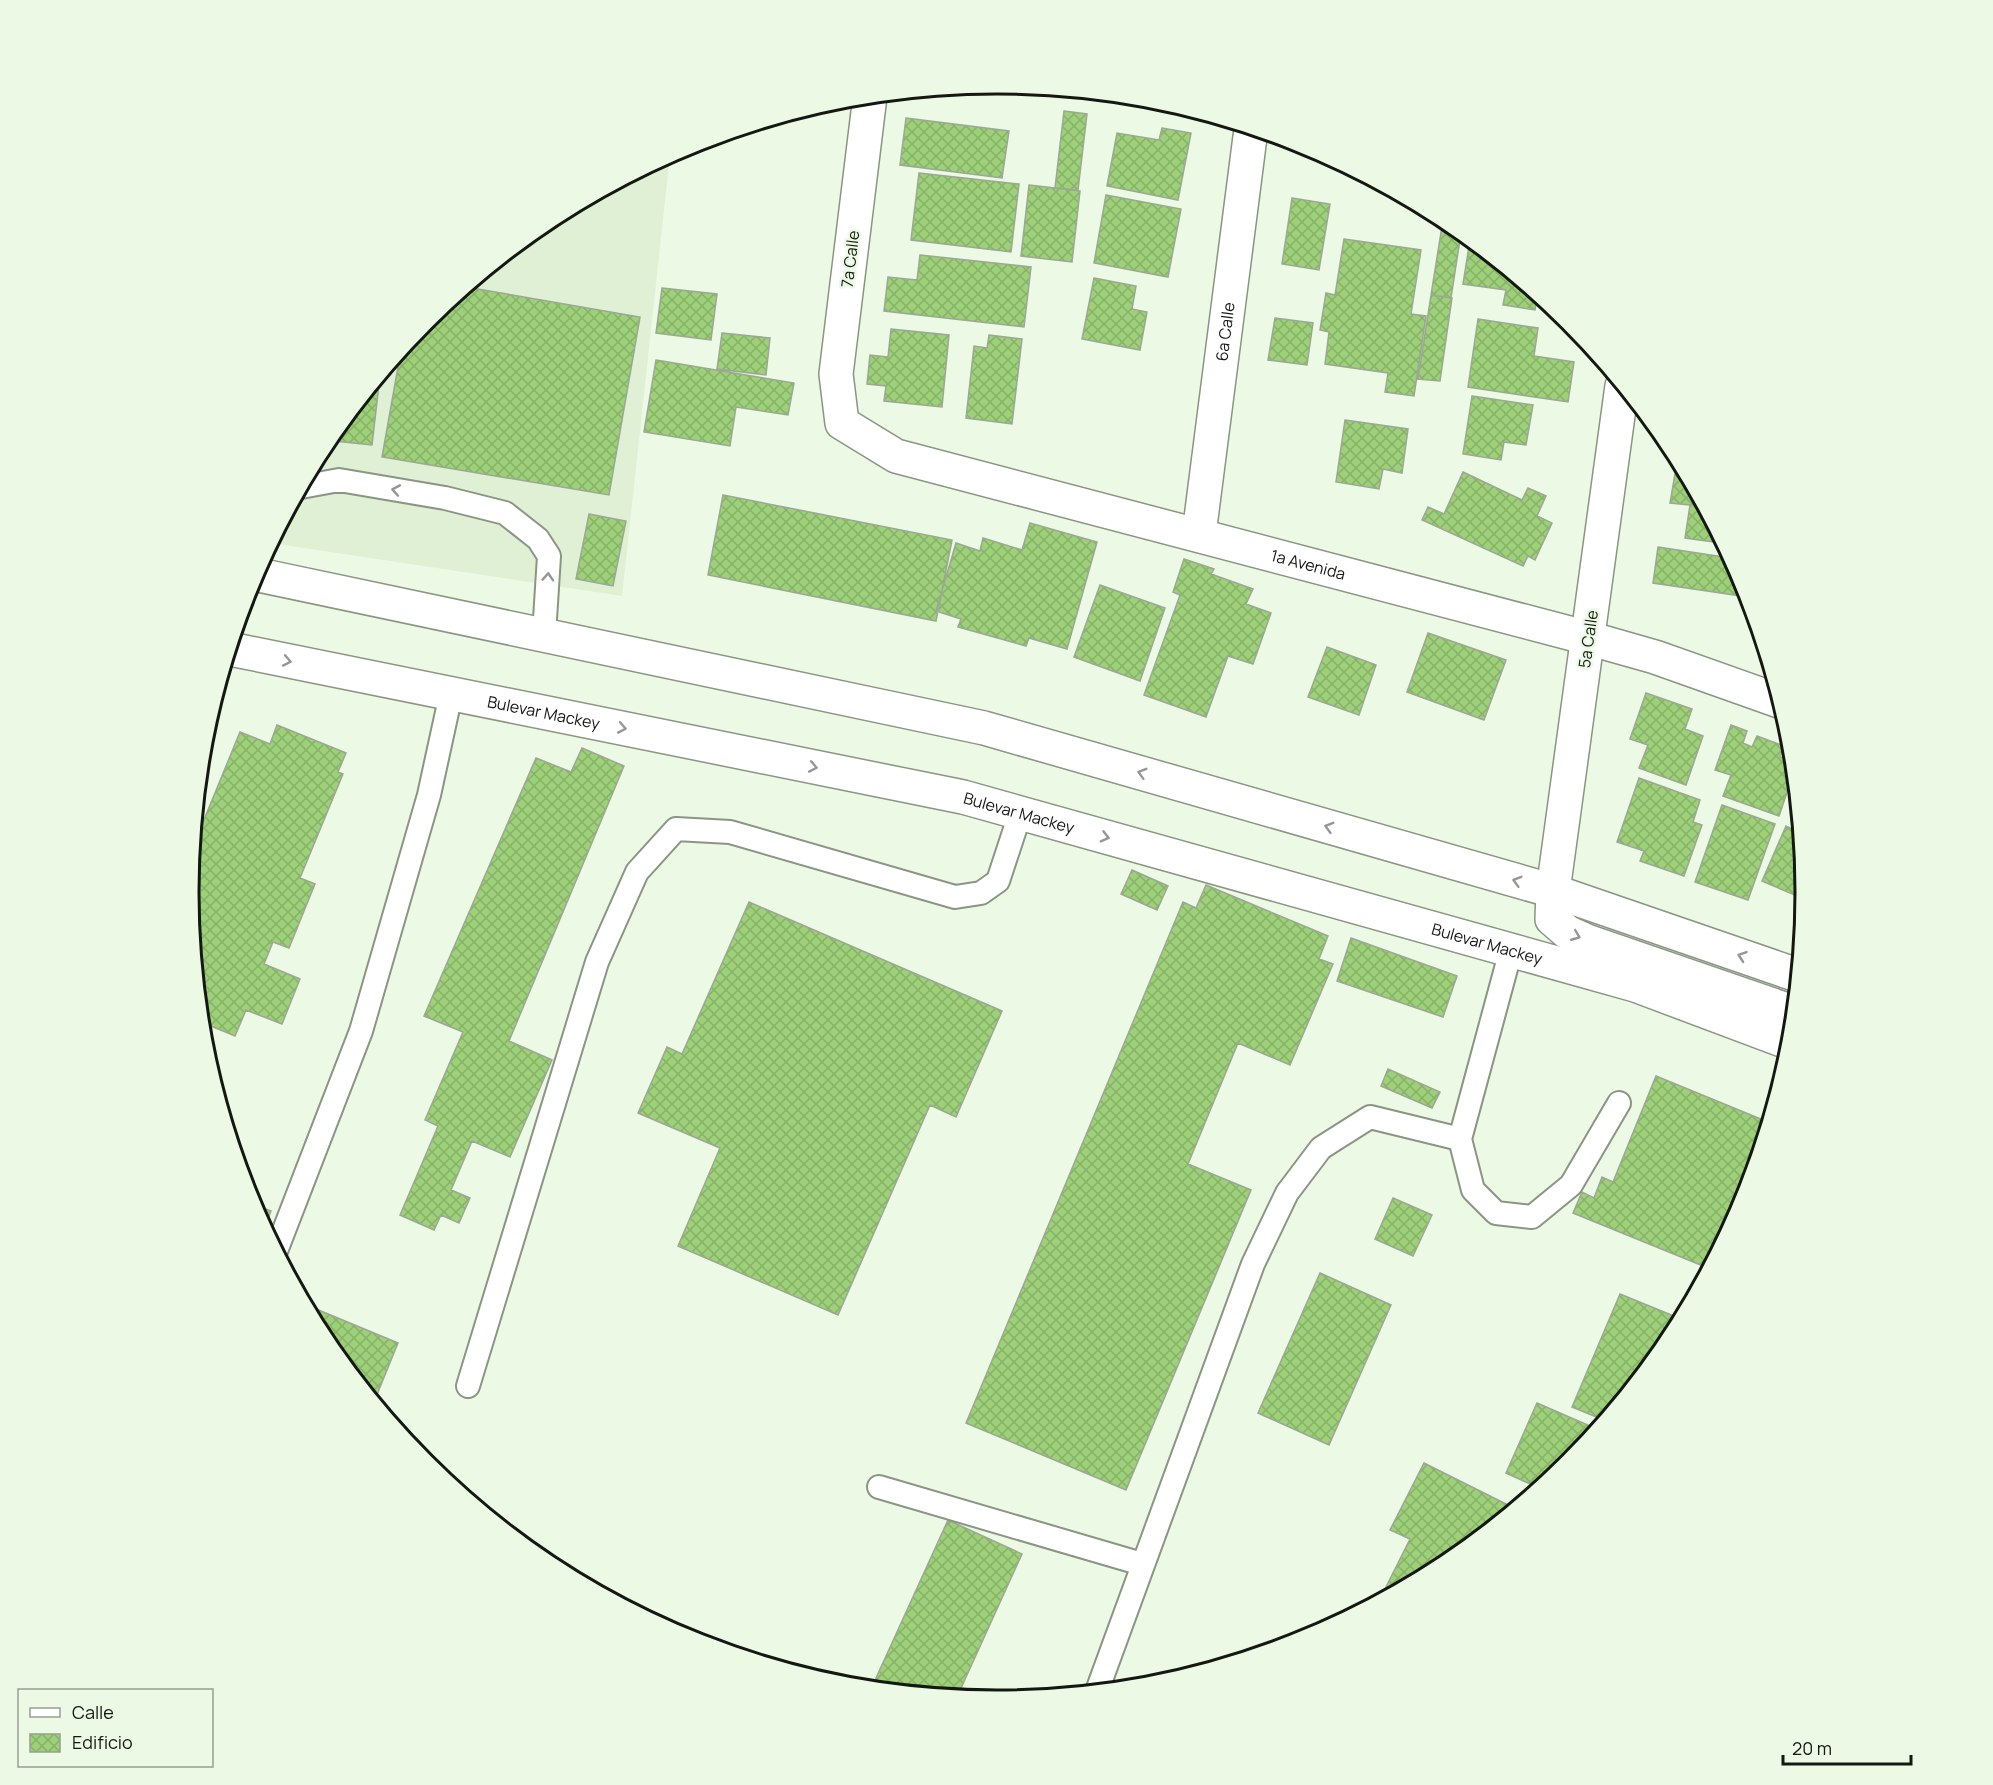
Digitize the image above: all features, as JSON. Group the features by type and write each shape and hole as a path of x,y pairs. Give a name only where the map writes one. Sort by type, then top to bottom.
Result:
{"main road":[{"name":"7a Calle","path":"842,423 836,374 869,105"},
{"name":"6a Calle","path":"1199,534 1250,136"},
{"name":"5a Calle","path":"1621,396 1553,891 1552,919 1567,932 1786,1009"},
{"name":"1a Avenida","path":"842,423 896,456 1588,638 1655,657 1770,698"},
{"path":"264,576 984,728 1553,891 1790,973"},
{"name":"Bulevar Mackey","path":"237,650 963,797 1635,985 1781,1039"}],"lane":[{"path":"309,486 339,480 445,498 505,513 538,538 549,556 544,635"},
{"path":"280,1242 362,1031 429,795 451,694"},
{"path":"468,1386 597,962 637,872 676,829 730,832 955,897 981,894 998,881 1020,814"},
{"path":"1511,950 1460,1139 1473,1190 1496,1213 1532,1217 1571,1185 1619,1102"},
{"path":"1099,1684 1253,1264 1287,1193 1321,1148 1370,1117 1460,1139"},
{"path":"879,1487 1142,1564"}],"shaded area":[{"path":"669,165 622,596 279,544 305,493 333,449 363,407 432,328 511,259 553,229 597,201"}],"building":[{"path":"1064,111 1087,114 1078,190 1055,188"},
{"path":"906,118 1009,131 1002,178 900,165"},
{"path":"1162,128 1191,133 1178,200 1107,186 1117,133 1159,140"},
{"path":"919,173 1019,184 1011,252 911,240"},
{"path":"1029,185 1080,191 1072,262 1021,256"},
{"path":"1106,195 1181,209 1168,277 1094,263"},
{"path":"1292,198 1330,204 1319,270 1282,264"},
{"path":"1441,230 1459,243 1451,298 1431,295"},
{"path":"1344,239 1421,250 1411,314 1426,316 1414,396 1385,392 1388,373 1325,364 1329,332 1320,330 1326,293 1335,295"},
{"path":"1469,249 1523,293 1536,305 1535,310 1503,305 1506,290 1463,284"},
{"path":"920,255 1031,267 1024,327 884,311 888,277 917,280"},
{"path":"1094,278 1136,286 1132,309 1147,312 1140,350 1082,339"},
{"path":"662,288 717,294 711,340 656,333"},
{"path":"475,289 640,317 609,495 382,457 398,364 432,328"},
{"path":"1431,295 1452,298 1440,381 1418,379"},
{"path":"1275,318 1313,323 1307,365 1268,360"},
{"path":"1478,319 1538,328 1534,356 1574,362 1568,402 1468,387"},
{"path":"891,329 949,335 942,407 884,401 886,386 867,384 870,355 888,357"},
{"path":"722,333 770,338 766,375 717,369"},
{"path":"989,335 1022,339 1012,424 966,418 974,346 987,348"},
{"path":"656,360 794,383 788,415 736,407 730,446 644,432"},
{"path":"379,388 372,445 338,441"},
{"path":"1472,396 1533,405 1526,445 1504,442 1501,460 1463,454"},
{"path":"1345,420 1408,429 1402,473 1383,469 1379,489 1336,482"},
{"path":"1463,472 1522,500 1528,488 1546,496 1537,516 1552,523 1535,560 1528,556 1523,566 1422,520 1428,507 1444,514"},
{"path":"1675,473 1713,542 1685,538 1690,505 1670,503"},
{"path":"723,495 952,540 936,621 708,575"},
{"path":"589,514 626,521 613,586 576,579"},
{"path":"1030,523 1097,542 1067,649 1029,638 1026,646 958,627 961,619 936,611 956,543 980,551 983,538 1022,550"},
{"path":"1658,547 1720,556 1737,595 1653,583"},
{"path":"1184,559 1214,569 1211,574 1253,589 1246,604 1271,613 1253,664 1228,656 1206,717 1144,695 1180,595 1173,592"},
{"path":"1100,585 1165,608 1140,681 1074,657"},
{"path":"1428,633 1506,660 1484,720 1407,692"},
{"path":"1327,647 1376,665 1359,715 1308,697"},
{"path":"1646,693 1692,709 1685,729 1703,736 1686,785 1639,768 1648,745 1630,739"},
{"path":"277,725 346,753 338,772 343,774 300,878 315,884 289,948 273,942 264,964 300,979 282,1024 246,1010 235,1036 210,1026 205,997 200,945 201,826 240,732 270,744"},
{"path":"1731,725 1747,731 1743,743 1752,747 1757,736 1780,745 1780,757 1783,758 1788,789 1779,816 1723,796 1731,775 1715,770"},
{"path":"582,748 624,766 509,1041 552,1060 510,1157 472,1141 451,1190 470,1198 459,1223 441,1215 434,1230 400,1215 438,1126 425,1120 463,1032 424,1016 536,758 571,772"},
{"path":"1639,778 1700,800 1693,822 1702,825 1684,876 1640,861 1644,851 1617,842"},
{"path":"1722,805 1775,824 1748,900 1695,882"},
{"path":"1786,826 1792,829 1795,895 1762,881"},
{"path":"1132,870 1168,886 1157,910 1121,894"},
{"path":"1206,885 1328,936 1319,959 1333,964 1290,1065 1238,1043 1188,1164 1251,1190 1126,1490 966,1423 1183,902 1196,908"},
{"path":"749,902 1002,1011 956,1117 930,1105 838,1315 678,1246 720,1148 638,1113 667,1047 682,1054"},
{"path":"1351,938 1457,976 1443,1017 1337,981"},
{"path":"1388,1069 1440,1092 1432,1108 1381,1086"},
{"path":"1656,1076 1761,1119 1734,1198 1702,1265 1573,1213 1582,1192 1594,1198 1602,1177 1613,1182"},
{"path":"1393,1198 1432,1215 1413,1256 1375,1239"},
{"path":"264,1208 271,1211 268,1218"},
{"path":"1320,1273 1391,1305 1329,1445 1258,1413"},
{"path":"1620,1294 1673,1316 1630,1378 1597,1417 1572,1407"},
{"path":"316,1309 398,1343 377,1395"},
{"path":"1537,1403 1590,1426 1531,1484 1506,1473"},
{"path":"1424,1463 1508,1505 1440,1556 1385,1590 1410,1539 1390,1530"},
{"path":"948,1520 1022,1554 960,1689 875,1681"}]}
